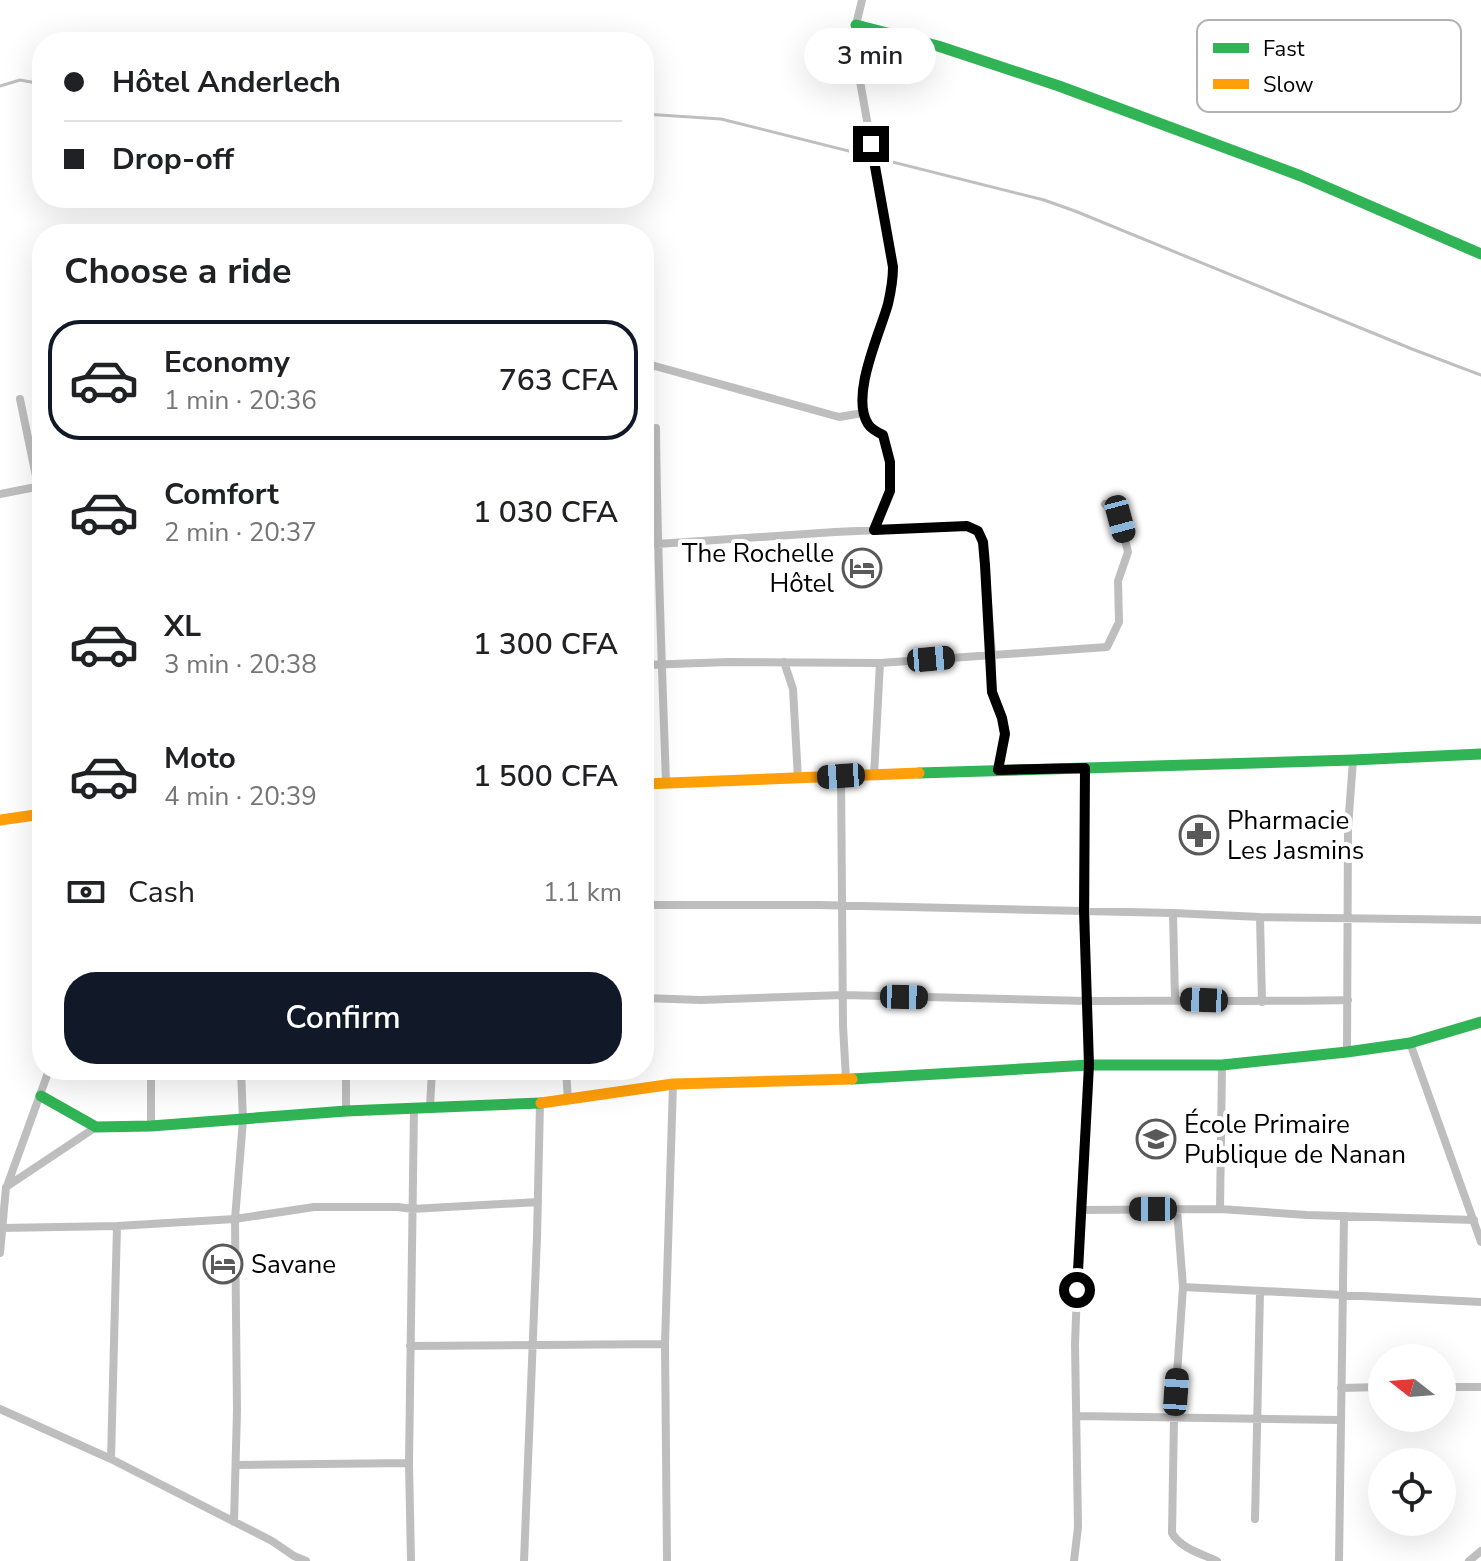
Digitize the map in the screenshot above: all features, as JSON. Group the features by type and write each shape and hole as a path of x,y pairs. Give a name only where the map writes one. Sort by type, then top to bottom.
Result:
{"main road":[{"path":"856,25 946,47 1276,166 1481,254"},
{"path":"654,784 1481,754"},
{"path":"0,820 32,815"},
{"path":"41,1096 96,1127 151,1126 346,1111 540,1103 673,1084 846,1079 1089,1065 1222,1065 1410,1043 1481,1022"}],"street":[{"path":"862,0 856,25 855,53 893,267 888,302 862,391 863,413 869,427 883,435 890,462 890,491 874,530"},
{"path":"654,366 839,417 863,413"},
{"path":"20,399 32,451"},
{"path":"656,428 666,783"},
{"path":"0,494 32,488"},
{"path":"654,665 880,663 1107,647 1119,622 1118,581 1128,552 1120,519 1105,504"},
{"path":"654,544 967,526 978,531 983,542 992,692 1005,734 998,770"},
{"path":"784,662 793,689 798,779"},
{"path":"874,776 880,663"},
{"path":"1347,1052 1348,828 1353,760"},
{"path":"1074,1561 1078,1527 1075,1344 1089,1065 1084,911 1085,768"},
{"path":"841,776 846,1079"},
{"path":"654,905 843,906 1481,920"},
{"path":"1173,913 1175,999"},
{"path":"1260,917 1262,1002"},
{"path":"654,998 701,1000 843,995 1086,1001 1348,1000"},
{"path":"1410,1043 1481,1242"},
{"path":"1220,1209 1222,1065"},
{"path":"0,1253 3,1190 46,1080"},
{"path":"151,1080 151,1126"},
{"path":"234,1522 237,1410 235,1219 243,1120 241,1080"},
{"path":"346,1080 346,1111"},
{"path":"430,1107 431,1080"},
{"path":"567,1080 568,1100"},
{"path":"667,1561 665,1344 673,1084"},
{"path":"524,1561 540,1103"},
{"path":"411,1561 409,1463 414,1107"},
{"path":"3,1190 96,1127"},
{"path":"1,1228 117,1226 235,1219 314,1207 412,1209 538,1202"},
{"path":"1177,1209 1183,1287 1174,1418 1172,1533 1182,1545 1217,1561"},
{"path":"1080,1210 1220,1209 1474,1220"},
{"path":"1339,1561 1344,1216"},
{"path":"111,1459 117,1226"},
{"path":"1183,1287 1481,1302"},
{"path":"1255,1519 1260,1292"},
{"path":"410,1346 665,1344"},
{"path":"1341,1388 1368,1387"},
{"path":"1456,1387 1481,1387"},
{"path":"0,1409 111,1459 306,1561"},
{"path":"1077,1416 1340,1420"},
{"path":"236,1465 409,1463"},
{"path":"1469,1561 1481,1551"}],"waterway":[{"path":"0,86 20,80 32,82"},
{"path":"654,115 721,119 1044,200 1481,375"}],"traffic: fast":[{"path":"856,25 938,46 1059,86 1301,176 1481,254"},
{"path":"919,773 1481,754"},
{"path":"852,1079 1089,1065 1222,1065 1410,1043 1481,1022"},
{"path":"41,1096 96,1127 151,1126 346,1111 541,1103"}],"traffic: slow":[{"path":"654,784 919,773"},
{"path":"0,820 32,815"},
{"path":"541,1103 673,1084 852,1079"}],"place":[{"name":"The Rochelle Hôtel","path":"862,568"},
{"name":"Pharmacie Les Jasmins","path":"1199,835"},
{"name":"École Primaire Publique de Nanan","path":"1156,1139"},
{"name":"Savane","path":"223,1264"}],"route":[{"path":"871,144 893,267 888,302 862,391 863,413 869,427 883,435 890,462 890,491 874,530 967,526 978,531 983,542 985,565 992,692 1005,734 998,770 1085,768 1084,911 1089,1065 1077,1290"}]}
